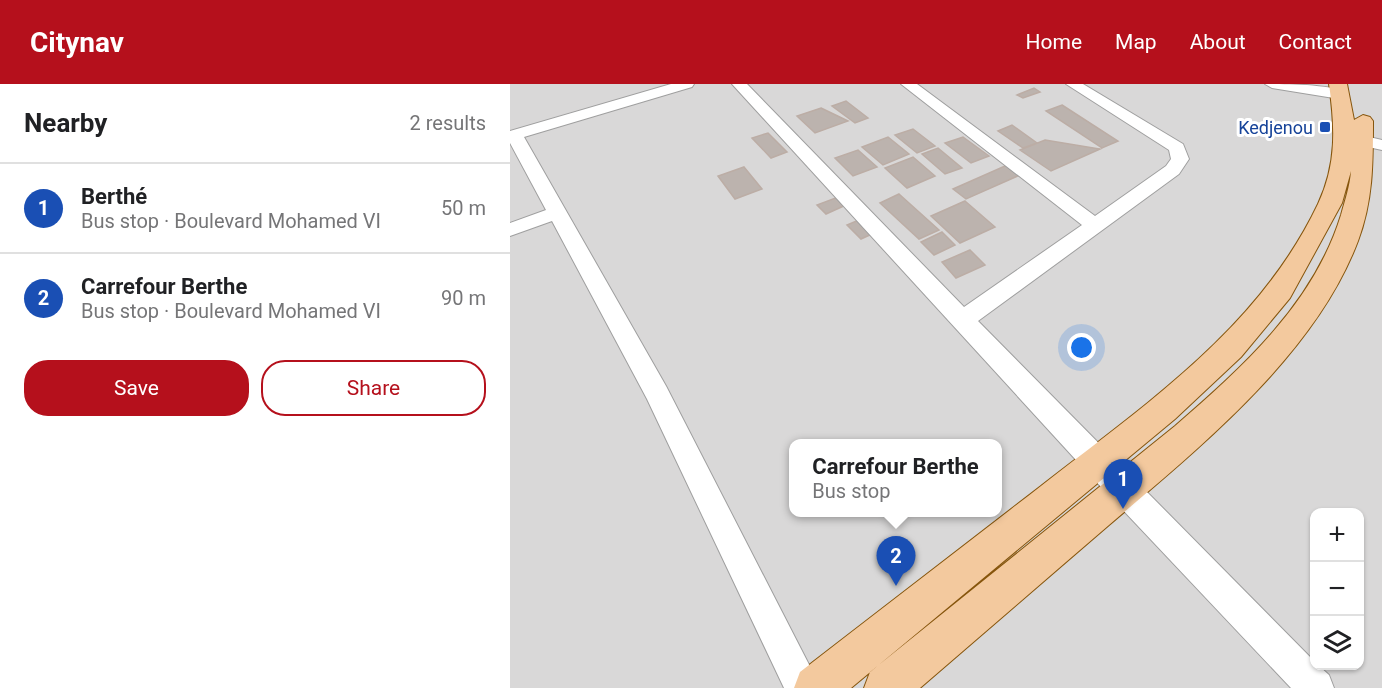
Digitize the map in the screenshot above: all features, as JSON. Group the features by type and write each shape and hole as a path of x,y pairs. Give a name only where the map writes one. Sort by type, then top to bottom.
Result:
{"main road":[{"path":"886,688 1194,433 1260,370 1311,308 1338,262 1358,211 1373,143 1360,100 1344,87"},
{"path":"816,688 1164,409 1230,349 1280,291 1330,203 1343,160 1344,87"}],"street":[{"path":"687,84 512,136 657,394 803,688"},
{"path":"739,84 1097,463 1316,688"},
{"path":"908,84 1096,226"},
{"path":"963,320 1173,171 1180,159 1177,148 1073,84"},
{"path":"1272,84 1344,87"},
{"path":"510,230 556,213"}],"shaded area":[{"path":"510,84 1382,84 1382,688 510,688"}],"building":[{"path":"1034,88 1040,92 1023,98 1017,95"},
{"path":"846,101 868,118 855,123 832,106"},
{"path":"1062,105 1118,141 1102,148 1046,111"},
{"path":"821,108 848,121 815,133 797,116"},
{"path":"1012,125 1037,143 1023,148 998,131"},
{"path":"913,129 935,146 917,153 895,135"},
{"path":"768,133 787,152 771,158 752,138"},
{"path":"888,137 909,154 883,165 862,147"},
{"path":"963,137 989,156 971,163 945,143"},
{"path":"1045,140 1100,149 1051,171 1020,150"},
{"path":"938,148 962,168 945,174 922,154"},
{"path":"858,150 877,167 853,176 835,158"},
{"path":"913,157 935,176 907,188 885,168"},
{"path":"1007,165 1020,175 966,199 953,189"},
{"path":"744,167 762,189 735,199 718,176"},
{"path":"899,194 939,230 919,239 880,203"},
{"path":"838,197 846,205 826,214 817,205"},
{"path":"965,201 995,227 960,243 931,216"},
{"path":"859,220 872,234 861,239 847,225"},
{"path":"942,232 955,245 934,255 921,242"},
{"path":"970,250 985,265 956,278 942,262"}],"place":[{"name":"Kedjenou","path":"1325,127"},
{"name":"Berthé","path":"1123,509"},
{"name":"Carrefour Berthe","path":"896,586"}]}
